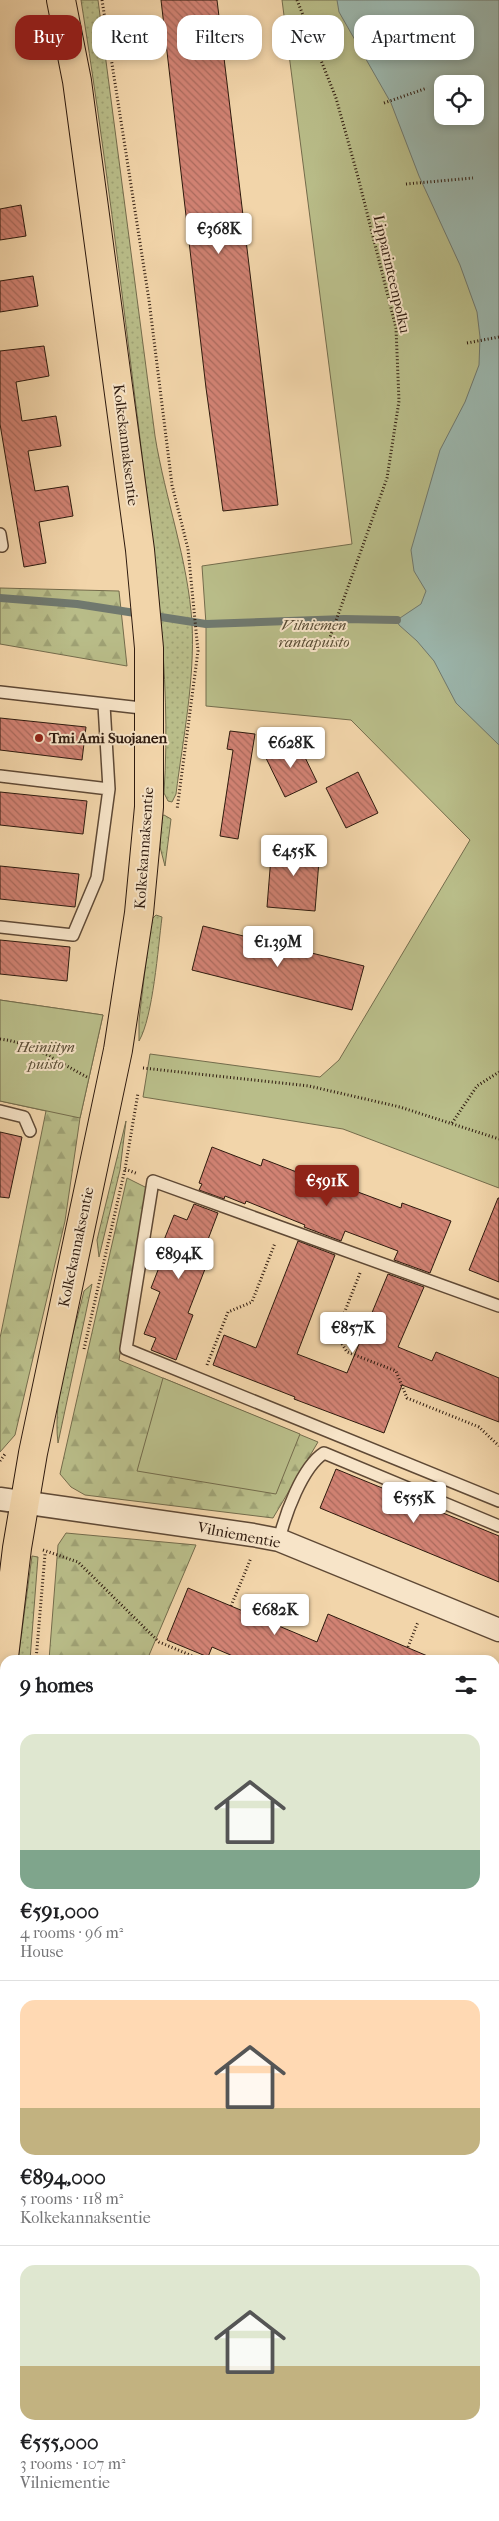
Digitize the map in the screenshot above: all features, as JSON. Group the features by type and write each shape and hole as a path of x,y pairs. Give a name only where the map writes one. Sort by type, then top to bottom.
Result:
{"main road":[{"name":"Kolkekannaksentie","path":"2,1655 12,1501 110,1086 140,903 149,807 149,648 140,550 83,119 61,0"}],"street":[{"name":"Vilniementie","path":"12,1501 253,1534 279,1540 499,1630"}],"lane":[{"path":"0,692 150,709"},
{"path":"0,927 73,935 97,878 108,789 104,705"},
{"path":"0,776 108,789"},
{"path":"0,1111 24,1117 30,1131"},
{"path":"499,1306 152,1181 126,1349 499,1501"},
{"path":"279,1540 294,1497 316,1458 324,1453 499,1526"}],"path":[{"path":"102,0 149,300 172,484 188,550 198,651"},
{"name":"Lipparinteenpolku","path":"297,0 336,98 358,177 396,328 400,401 387,478 328,643"},
{"path":"384,103 427,88"},
{"path":"406,184 473,178"},
{"path":"467,343 499,337"},
{"path":"0,1039 17,1041 46,1053 73,1070 110,1086 138,1091"},
{"path":"142,1068 309,1086 400,1107 499,1138"},
{"path":"452,1123 477,1086 499,1072"},
{"path":"201,1380 228,1312 252,1302 280,1228"},
{"path":"365,1258 336,1334 347,1352 396,1371 407,1398 479,1427 499,1446"},
{"path":"45,1550 78,1562 159,1642 190,1655"},
{"path":"231,1606 251,1556"},
{"path":"408,1647 418,1621"}],"green space":[{"path":"81,0 98,0 100,15 92,15 92,60 106,60 155,436 190,599 192,666 176,794 172,802 168,801 164,793 166,748 165,702 160,611 139,430 97,107"},
{"name":"Vilniemen rantapuisto","path":"282,0 499,0 499,1188 343,1129 143,1097 150,1054 320,1077 339,1060 470,840 351,720 206,706 206,624 202,566 352,544 290,60 344,60 344,15 284,15"},
{"path":"0,588 119,591 127,666 0,644"},
{"path":"164,815 171,819 165,866 160,847 161,816"},
{"path":"156,915 162,917 154,982 148,1016 139,1041 139,1020 151,920"},
{"path":"0,1000 103,1015 80,1118 65,1221 15,1435 0,1452 0,1338 46,1111 0,1101"},
{"name":"Heiniityn puisto","path":"0,1000 103,1015 80,1118 0,1101"},
{"path":"126,1121 120,1170 99,1257 97,1240"},
{"path":"127,1178 147,1188 119,1360 318,1442 273,1518 85,1495 71,1487 60,1474"},
{"path":"92,1284 58,1443 58,1406 65,1367 84,1291"},
{"path":"163,1378 300,1434 276,1494 137,1471"},
{"path":"66,1533 196,1545 149,1655 49,1655 58,1545"},
{"path":"32,1556 38,1557 30,1655 19,1655"}],"water":[{"path":"337,0 499,0 499,745 456,703 434,661 417,641 399,625 397,620 421,604 426,591 414,571 411,550 440,450 465,402 479,365 480,337 477,312 460,265 419,176 391,103 366,60 474,60 474,15 354,15 354,38 344,21 344,15 341,15"}],"building":[{"path":"161,0 217,0 219,15 177,15 177,60 224,60 278,505 223,511 206,388 167,52 167,15 163,15"},
{"path":"21,205 26,236 0,240 0,209"},
{"path":"33,276 38,306 0,312 0,281"},
{"path":"44,346 49,376 16,382 22,421 56,416 61,446 28,451 35,491 68,486 73,516 39,522 46,563 24,567 0,424 0,351"},
{"path":"0,718 86,727 82,760 0,750"},
{"path":"230,731 255,734 238,839 220,836 233,750 227,749"},
{"path":"297,741 317,782 285,797 265,756"},
{"path":"358,772 378,813 346,828 326,788"},
{"path":"0,792 87,801 83,834 0,825"},
{"path":"272,844 320,848 315,911 267,907"},
{"path":"0,866 79,874 75,907 0,899"},
{"path":"203,926 364,966 352,1010 192,970"},
{"path":"0,940 70,947 67,981 0,974"},
{"path":"0,1132 22,1137 9,1198 0,1197"},
{"path":"212,1147 261,1166 263,1159 338,1188 339,1185 401,1208 402,1203 451,1221 430,1273 394,1260 398,1251 345,1231 341,1241 246,1201 245,1204 225,1196 224,1199 199,1190 202,1184 199,1183"},
{"path":"499,1198 499,1282 469,1270"},
{"path":"194,1204 218,1213 198,1266 205,1269 188,1313 193,1315 176,1360 151,1350 156,1338 144,1334 160,1292 151,1288 169,1242 164,1240 174,1215 187,1220"},
{"path":"298,1241 335,1255 297,1354 347,1373 388,1274 424,1287 398,1347 432,1361 436,1352 499,1378 499,1422 402,1385 384,1433 294,1399 295,1397 213,1365 224,1335 256,1348"},
{"path":"336,1469 499,1536 499,1582 320,1508"},
{"path":"188,1588 317,1642 328,1614 425,1655 230,1655 212,1647 209,1655 203,1655 167,1640"}],"waterway":[{"path":"0,598 77,604 206,624 344,619 397,620"}],"place":[{"name":"Tmi Ami Suojanen","path":"39,738"}]}
